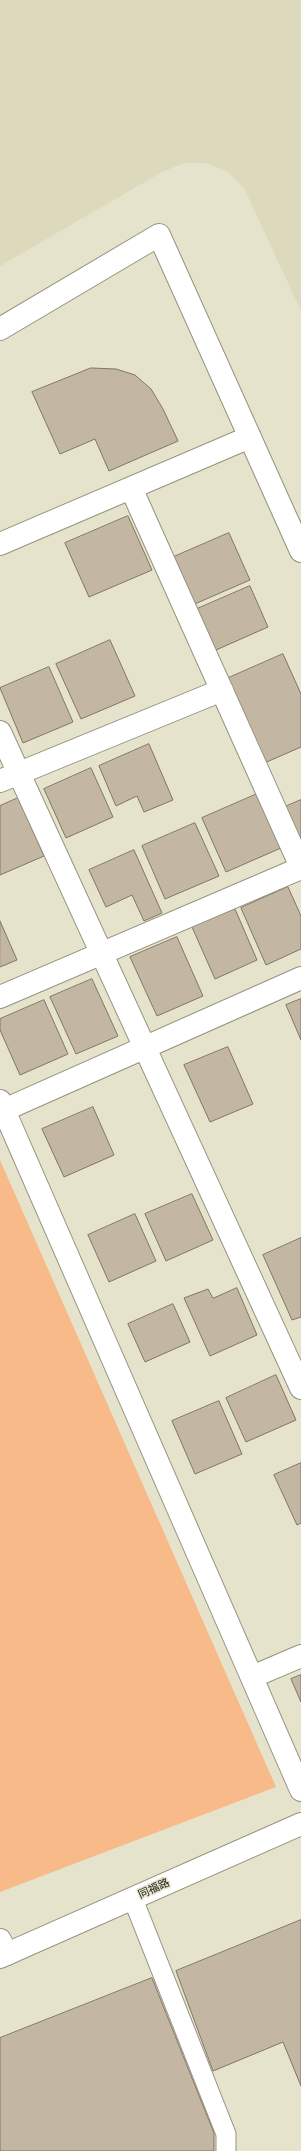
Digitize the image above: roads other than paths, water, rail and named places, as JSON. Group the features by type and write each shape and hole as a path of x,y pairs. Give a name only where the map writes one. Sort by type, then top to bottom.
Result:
{"street":[{"path":"0,329 159,235 301,551"},
{"path":"0,544 250,437"},
{"path":"0,997 301,868 131,488"},
{"path":"9,777 222,690"},
{"path":"0,732 9,777 102,954 301,1388"},
{"path":"301,978 145,1048 2,1106 301,1790"},
{"path":"252,1677 301,1656"},
{"name":"同福路","path":"2,1950 133,1899 301,1824"}],"lane":[{"path":"133,1899 226,2134 226,2151"}]}
